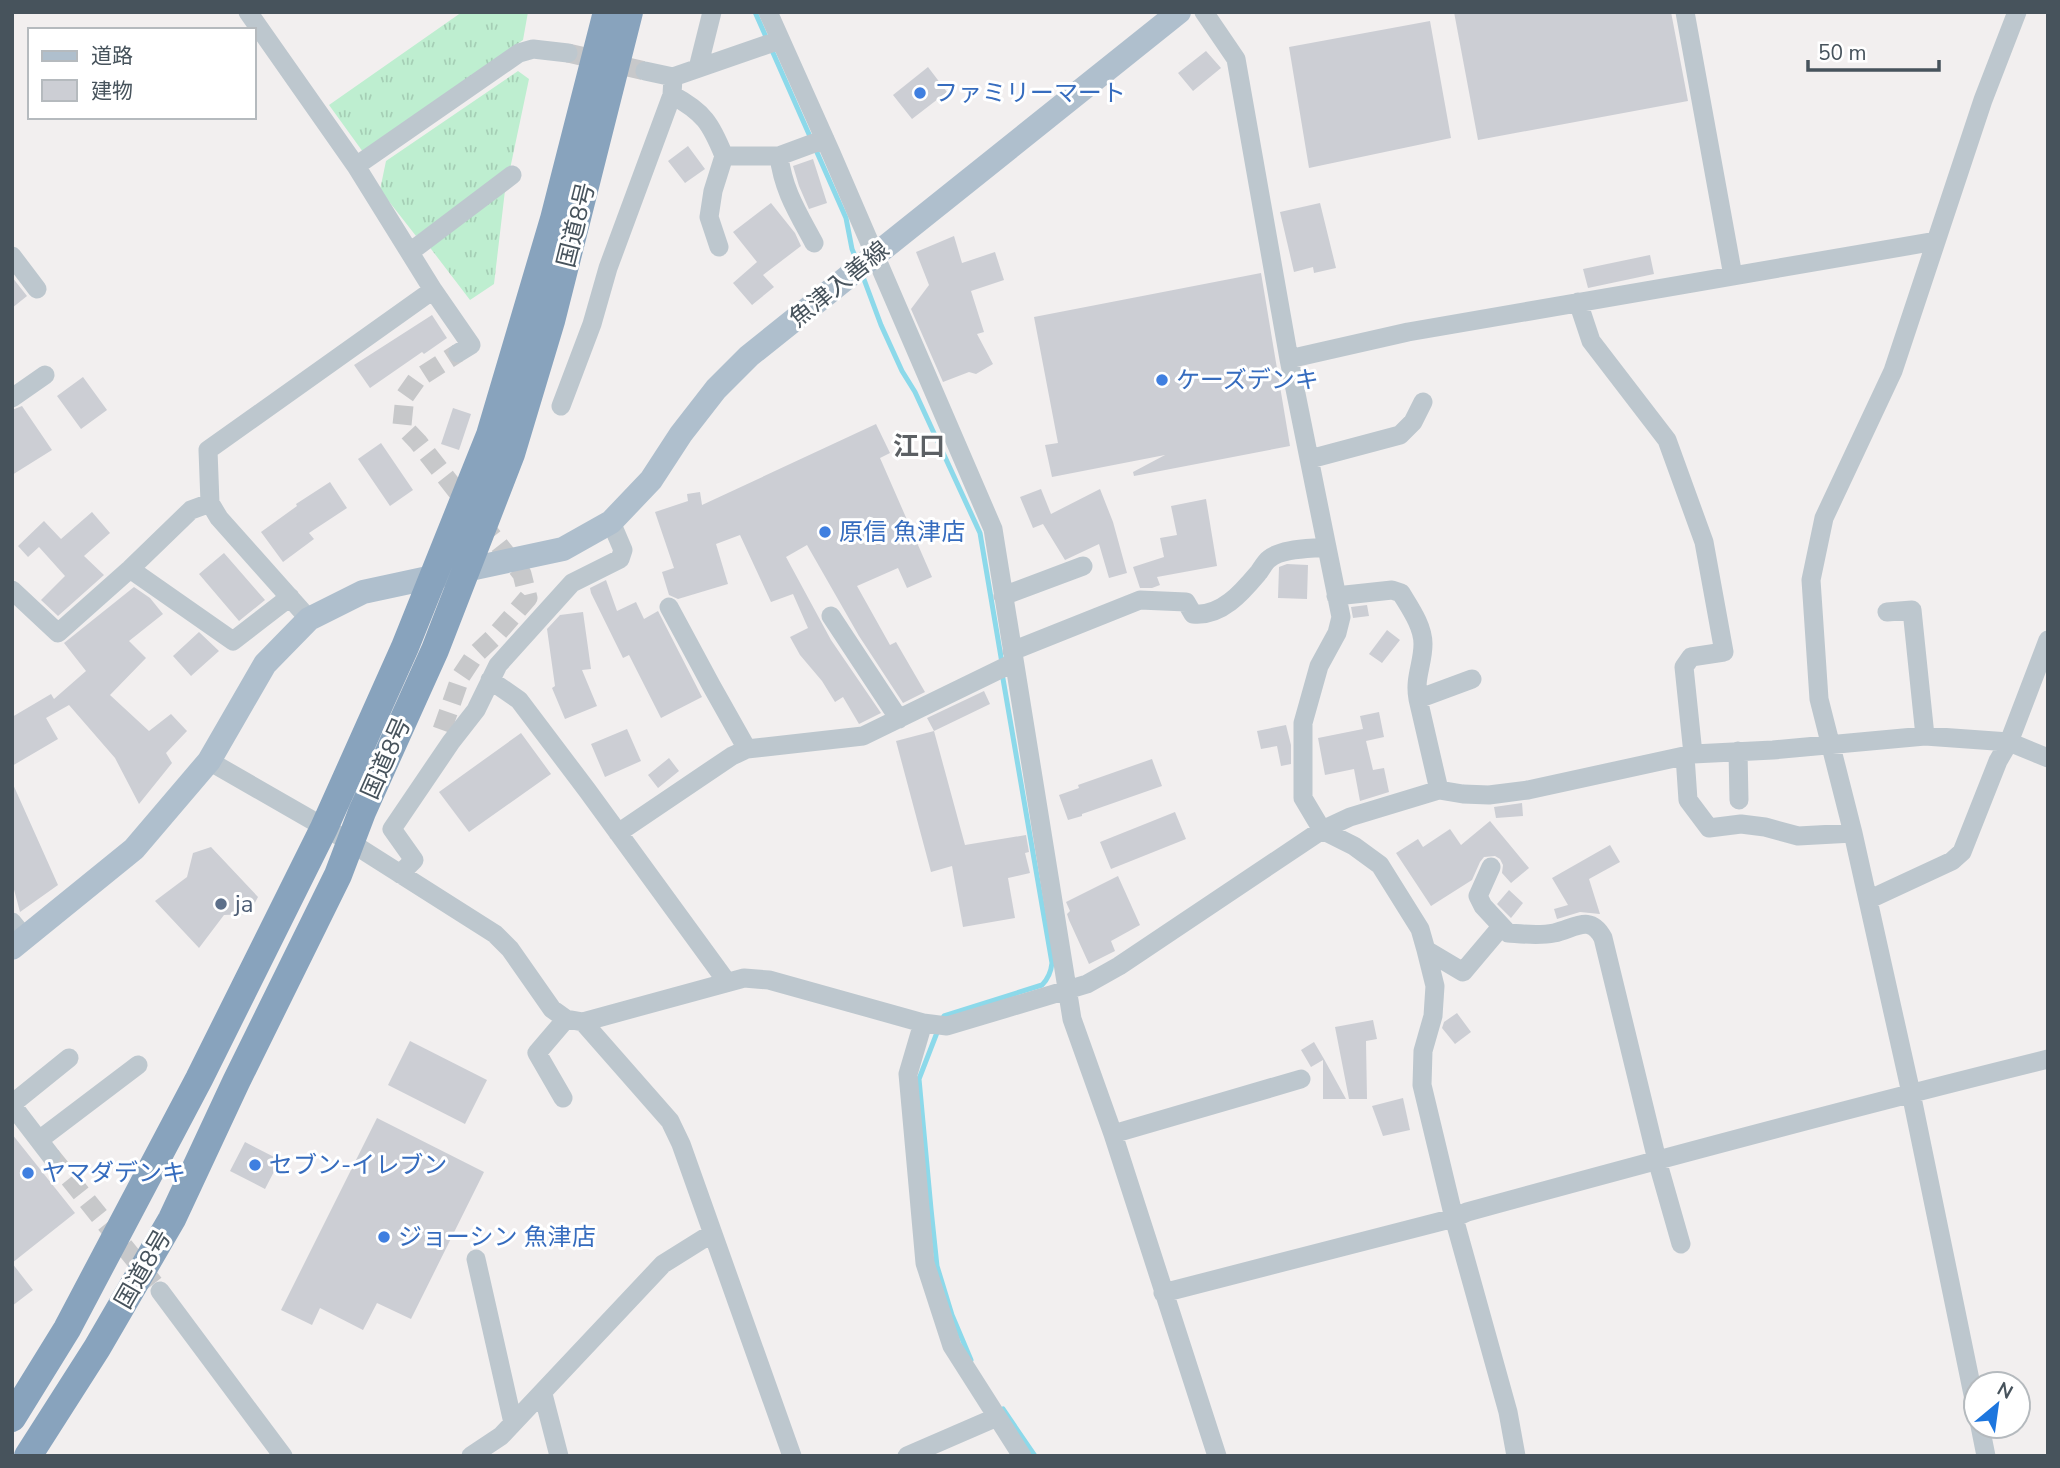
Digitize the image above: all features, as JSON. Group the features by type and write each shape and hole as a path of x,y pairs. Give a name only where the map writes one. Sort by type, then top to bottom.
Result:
{"highway":[{"name":"国道8号","path":"12,1418 79,1306 199,1079 324,828 405,647 490,435 554,219 607,12"},
{"name":"国道8号","path":"27,1456 97,1348 172,1219 338,876 350,842 435,650 511,454 551,321 629,12"}],"main road":[{"name":"魚津入善線","path":"17,936 134,849 209,761 265,664 309,619 363,592 564,549 611,522 651,480 681,434 716,389 749,356 1179,12"}],"street":[{"path":"248,12 355,166 471,345 458,353"},
{"path":"698,68 712,12"},
{"path":"768,12 993,528 1072,1019 1113,1134 1217,1456"},
{"path":"1204,12 1236,60 1289,359 1340,618 1337,633 1319,666 1303,723 1303,798 1322,830 1354,846 1380,865 1420,929 1435,986 1433,1016 1423,1051 1422,1085 1454,1218 1508,1412 1516,1456"},
{"path":"1685,12 1733,276"},
{"path":"1968,1370 1911,1093 1853,833 1819,699 1811,580 1824,518 1893,370 1983,100 2017,12"},
{"path":"561,405 592,324 608,268 673,86 698,68 780,40"},
{"path":"355,166 519,53 533,49 568,53"},
{"path":"645,71 673,86 711,125 724,156 713,191 709,217 719,247"},
{"path":"724,156 779,156 825,139"},
{"path":"779,156 781,177 814,243"},
{"path":"410,252 512,175"},
{"path":"1289,359 1408,332 1936,241"},
{"path":"12,256 37,289"},
{"path":"309,619 219,518 210,503 208,450 433,290"},
{"path":"1578,302 1591,341 1667,440 1703,542 1724,652 1691,657 1684,667 1689,755 1688,800 1709,828 1741,824 1798,836 1853,833"},
{"path":"12,397 45,375"},
{"path":"1310,458 1400,435 1413,422 1423,402"},
{"path":"12,590 58,633 191,510 210,503"},
{"path":"400,874 414,860 392,829 446,736 476,710 498,665 572,583 620,559 623,550 611,522"},
{"path":"618,834 732,756 747,749 863,736 1012,657 1140,600 1186,602 1194,614 1213,611 1232,602 1269,559 1278,554 1327,547"},
{"path":"1003,596 1083,566"},
{"path":"130,569 233,640 290,597"},
{"path":"1336,596 1392,590 1401,593 1421,631 1423,644 1416,688 1438,790"},
{"path":"670,607 747,749"},
{"path":"1887,612 1912,610 1925,736"},
{"path":"831,616 899,719"},
{"path":"1868,900 1952,861 1962,852 1998,761 2009,743 2048,640"},
{"path":"1418,699 1472,679"},
{"path":"491,680 519,700 727,982"},
{"path":"563,1098 537,1053 574,1020 744,978 769,980 923,1023 947,1026 1087,984 1119,966 1322,830 1350,817 1438,790 1489,795 1689,755 1925,736 2009,743 2048,758"},
{"path":"1738,751 1740,800"},
{"path":"209,761 350,842 495,934 510,949 552,1009 574,1020 670,1121 681,1143 711,1234 792,1456"},
{"path":"1491,867 1478,896 1483,906 1508,933 1555,933 1576,925 1589,924 1599,929 1681,1244"},
{"path":"1426,950 1463,972 1501,927"},
{"path":"923,1023 908,1074 925,1263 952,1346 1022,1456"},
{"path":"51,1156 12,1105 69,1058"},
{"path":"1163,1293 1454,1218 1466,1212 1657,1160 2048,1059"},
{"path":"39,1140 138,1065"},
{"path":"1113,1134 1301,1079"},
{"path":"471,1456 501,1436 543,1394 663,1264 711,1234"},
{"path":"476,1259 513,1423"},
{"path":"160,1291 283,1456"},
{"path":"543,1394 559,1456"},
{"path":"907,1456 998,1417"}],"green space":[{"path":"462,12 528,12 523,40 363,152 329,105"},
{"path":"518,71 529,79 510,169 416,236 380,190 386,161"},
{"path":"506,182 494,284 470,300 428,245"}],"building":[{"path":"1454,12 1671,12 1688,101 1478,140"},
{"path":"1430,21 1451,138 1309,168 1289,47"},
{"path":"1206,51 1221,68 1193,91 1178,73"},
{"name":"ファミリーマート","path":"928,67 947,92 912,119 893,95"},
{"path":"688,146 705,169 685,183 668,161"},
{"path":"813,159 827,203 809,209 793,166"},
{"path":"771,203 795,233 801,246 763,275 774,287 752,305 733,283 757,262 733,232"},
{"path":"1320,203 1336,268 1314,273 1313,267 1294,272 1280,212"},
{"path":"954,236 962,263 995,252 1004,280 971,291 984,332 977,334 993,364 976,374 969,372 943,382 911,309 929,285 916,252"},
{"path":"1650,255 1654,274 1588,288 1583,269"},
{"name":"ケーズデンキ","path":"1261,273 1290,446 1134,476 1133,472 1165,455 1052,477 1045,445 1058,443 1034,317"},
{"path":"12,277 27,296 12,308"},
{"path":"432,315 447,338 370,388 354,365"},
{"path":"83,377 107,410 81,429 57,396"},
{"path":"22,406 52,450 12,475 12,410"},
{"path":"453,408 471,414 459,450 441,444"},
{"name":"原信 魚津店","path":"876,424 890,453 880,458 932,577 907,588 898,568 857,586 890,645 896,642 925,692 903,703 859,636 807,545 786,557 831,640 881,713 859,724 843,697 835,702 790,637 808,628 793,594 771,602 740,535 716,544 728,584 678,599 669,595 662,572 674,568 655,512 688,501 687,494 700,492 702,505"},
{"path":"381,443 413,490 390,506 358,459"},
{"path":"330,482 347,508 309,533 314,539 283,562 261,532 297,506 296,504"},
{"path":"1041,489 1051,514 1100,489 1113,522 1127,573 1109,578 1099,544 1065,560 1043,524 1033,528 1020,497"},
{"path":"1206,499 1217,566 1157,577 1160,585 1140,588 1133,567 1164,557 1160,538 1177,535 1171,506"},
{"path":"92,512 110,533 84,556 104,575 58,616 41,600 65,576 39,547 28,557 18,546 44,521 61,539"},
{"path":"224,553 265,600 239,621 199,574"},
{"path":"1287,564 1308,565 1307,599 1278,598 1279,567"},
{"path":"606,580 617,611 636,602 644,619 658,611 702,697 661,718 629,655 623,658 591,593 590,588"},
{"path":"134,587 150,598 163,614 129,641 146,658 110,695 149,731 171,714 187,731 166,753 172,763 139,804 115,758 69,705 46,718 58,739 12,766 12,717 51,694 54,699 86,671 64,643"},
{"path":"1367,605 1369,616 1353,618 1351,607"},
{"path":"583,612 591,669 582,670 597,706 565,719 552,688 555,686 547,629 560,615"},
{"path":"1387,630 1400,640 1382,663 1369,654"},
{"path":"199,632 219,651 191,676 173,656"},
{"path":"984,691 990,704 934,731 927,718"},
{"path":"1379,712 1384,737 1366,741 1373,770 1384,768 1389,792 1360,801 1354,769 1325,775 1318,738 1363,729 1360,716"},
{"path":"1286,725 1291,745 1291,764 1281,766 1277,746 1261,749 1257,731"},
{"path":"627,729 641,761 605,777 591,744"},
{"path":"934,731 965,845 1026,835 1029,852 1025,853 1030,873 1008,878 1015,918 963,927 952,866 931,872 896,741"},
{"path":"521,733 551,774 469,832 439,792"},
{"path":"669,758 679,771 658,788 648,775"},
{"path":"1152,759 1162,786 1068,820 1059,795 1079,788 1078,785"},
{"path":"12,782 58,885 20,912 12,882"},
{"path":"1522,803 1523,816 1496,818 1494,807"},
{"path":"1175,812 1186,839 1111,869 1100,842"},
{"path":"1490,821 1529,868 1511,883 1502,873 1503,865 1500,859 1495,856 1484,857 1472,880 1431,906 1396,853 1418,839 1423,847 1450,829 1461,845"},
{"path":"1610,845 1620,862 1589,879 1600,914 1580,912 1557,919 1554,909 1568,905 1552,878"},
{"path":"211,847 258,897 249,914 224,915 199,948 155,901 187,877 193,853"},
{"path":"1118,876 1140,925 1111,941 1115,951 1089,964 1069,920 1067,914 1070,911 1066,902"},
{"path":"1509,890 1523,903 1511,918 1497,904"},
{"path":"1457,1013 1471,1032 1455,1044 1442,1028 1444,1022"},
{"path":"1373,1020 1377,1039 1366,1041 1367,1099 1349,1099 1335,1027"},
{"path":"410,1041 487,1080 465,1124 388,1085"},
{"path":"1314,1042 1346,1099 1323,1099 1323,1060 1311,1067 1301,1050"},
{"path":"1403,1098 1410,1130 1383,1136 1372,1106"},
{"name":"ジョーシン 魚津店","path":"377,1118 484,1172 411,1319 377,1303 363,1330 320,1308 312,1325 281,1310"},
{"name":"ヤマダデンキ","path":"12,1134 75,1213 12,1263"},
{"name":"セブン-イレブン","path":"245,1142 280,1160 265,1189 230,1171"},
{"path":"12,1263 33,1290 12,1306"}],"waterway":[{"path":"755,12 846,218 857,261"},
{"path":"862,274 881,325 980,533 1002,663"},
{"path":"941,1021 944,1016 1042,985 1052,966 1002,673"},
{"path":"938,1030 919,1079 931,1209 937,1266 952,1315 971,1360"},
{"path":"1003,1409 1035,1456"}],"tunnel":[{"path":"568,53 645,71"},
{"path":"442,730 461,676 475,655 528,598 522,574 402,425 405,396 417,379 458,353"},
{"path":"51,1156 160,1291"}],"place":[{"name":"ファミリーマート","path":"920,93"},
{"name":"ケーズデンキ","path":"1162,380"},
{"name":"原信 魚津店","path":"825,532"},
{"name":"ja","path":"221,904"},
{"name":"セブン-イレブン","path":"255,1165"},
{"name":"ヤマダデンキ","path":"28,1173"},
{"name":"ジョーシン 魚津店","path":"384,1237"}],"district":[{"name":"江口","path":"919,446"}]}
